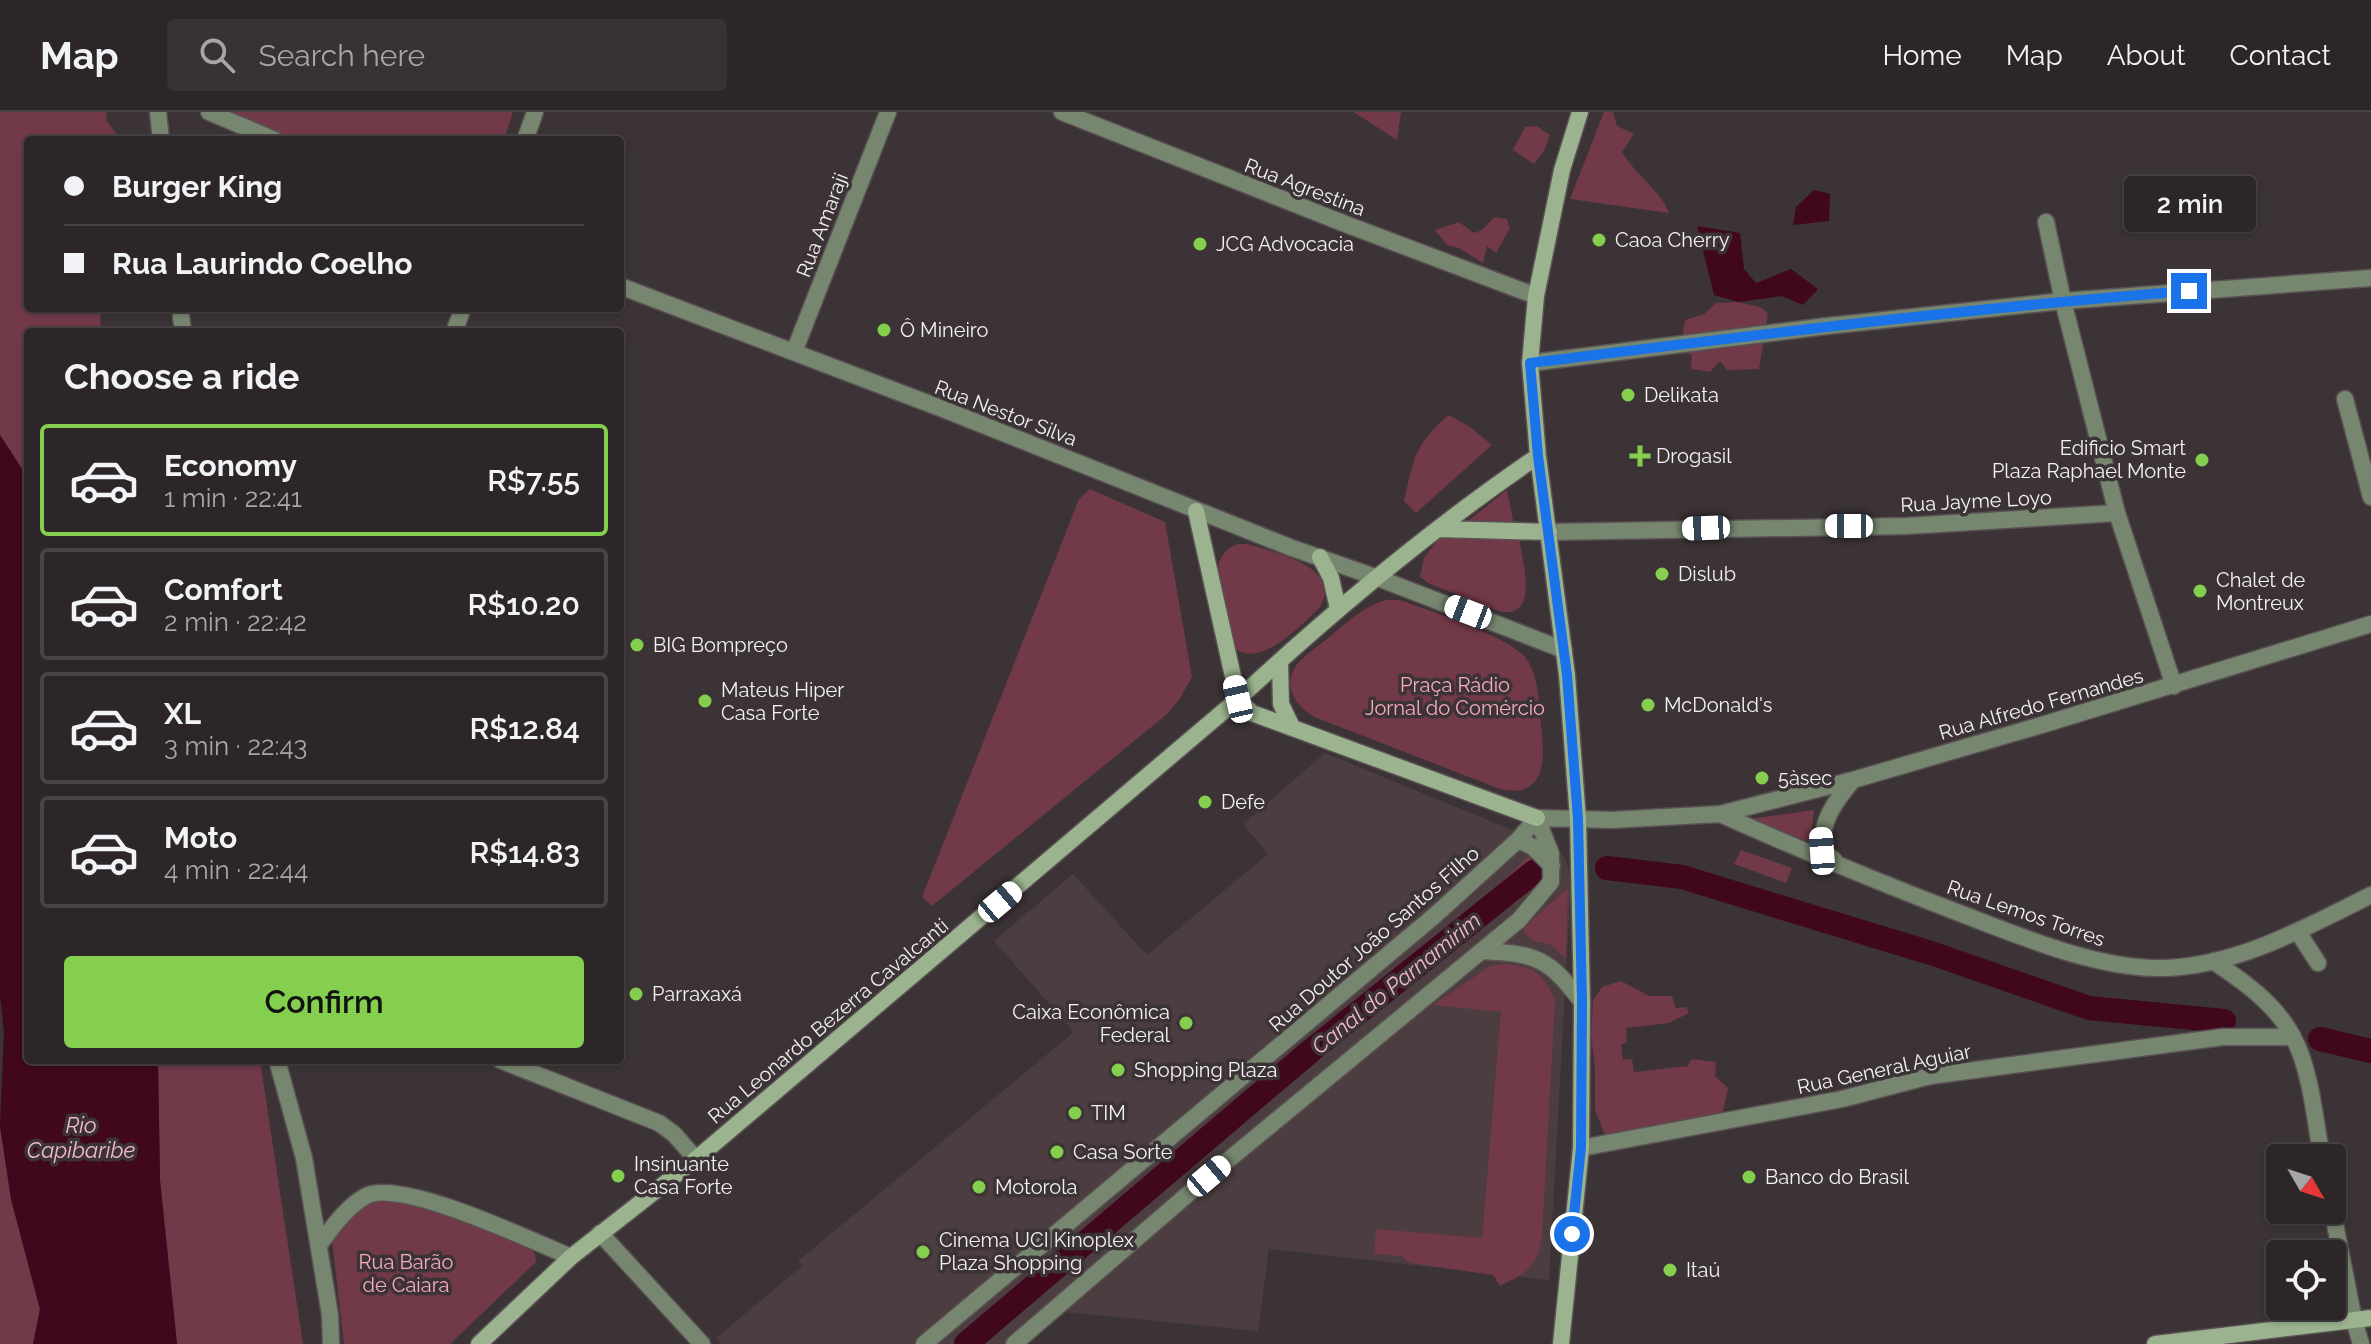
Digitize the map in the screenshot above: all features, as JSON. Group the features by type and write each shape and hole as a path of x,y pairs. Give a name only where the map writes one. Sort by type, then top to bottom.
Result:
{"main road":[{"path":"1561,1344 1581,1148 1578,819 1564,650 1538,456 1530,363 1536,296 1562,170 1580,112"},
{"name":"Rua Leonardo Bezerra Cavalcanti","path":"479,1344 571,1257 696,1159 1238,699 1338,609 1538,456"},
{"path":"1196,511 1238,699 1252,713 1537,818"},
{"path":"1439,529 1549,532"},
{"path":"1320,557 1331,578 1338,609"},
{"path":"1280,661 1281,704 1292,727"},
{"path":"2155,1344 2362,1319"}],"street":[{"path":"158,112 161,136"},
{"path":"209,112 266,136"},
{"path":"526,136 535,112"},
{"name":"Rua Amaraji","path":"794,352 888,112"},
{"name":"Rua Agrestina","path":"1062,112 1536,296"},
{"path":"2046,222 2117,513 2174,686"},
{"path":"1530,363 1827,326 2063,301 2371,278"},
{"name":"Rua Nestor Silva","path":"624,288 1196,511 1564,650"},
{"path":"2345,399 2371,497"},
{"name":"Rua Jayme Loyo","path":"1549,532 1906,526 2117,513"},
{"name":"Rua Alfredo Fernandes","path":"1578,819 1720,814 1853,780 2174,686 2371,624"},
{"path":"1848,870 1822,851 1821,833 1837,799 1853,780"},
{"name":"Rua Lemos Torres","path":"1720,814 1848,870 2014,934 2106,962 2165,968 2213,961 2298,932 2371,895"},
{"path":"1014,1344 1209,1176 1483,951 1541,897 1551,882 1548,841 1537,818 1578,819"},
{"name":"Rua Doutor João Santos Filho","path":"924,1344 1340,996 1518,840 1537,818"},
{"path":"1518,840 1533,847 1552,866"},
{"path":"2298,932 2318,963"},
{"path":"1483,951 1521,953 1544,962 1561,975 1582,1002"},
{"path":"2213,961 2267,1003 2293,1037 2304,1066 2319,1144"},
{"name":"Rua General Aguiar","path":"1581,1148 1842,1099 1930,1076 2223,1037 2293,1037"},
{"path":"278,1064 304,1158 331,1344"},
{"path":"510,1064 659,1123 674,1134 696,1159"},
{"path":"319,1245 349,1208 368,1195 387,1192 420,1198 571,1257"},
{"path":"2336,1224 2362,1319 2361,1344"},
{"path":"600,1233 702,1344"}],"shaded area":[{"path":"1325,753 1553,847 1567,863 1571,883 1549,1280 1269,1249 1258,1331 1064,1312 1027,1344 721,1344 716,1338 802,1266 798,1261 1074,1032 994,941 1073,874 1147,955 1268,854 1243,824"}],"green space":[{"path":"0,112 107,112 106,120 118,136 24,136 24,312 101,312 101,328 24,328 24,472 0,435"},
{"path":"221,112 513,112 505,136 277,136"},
{"path":"1401,112 1397,140 1355,113"},
{"path":"1604,112 1613,112 1617,126 1634,134 1622,152 1660,197 1669,213 1570,199"},
{"path":"1537,126 1550,135 1544,151 1534,164 1513,150 1525,127"},
{"path":"1494,217 1507,219 1510,228 1496,253 1487,246 1483,263 1459,248 1447,245 1435,230 1459,222 1474,233 1482,230"},
{"path":"1738,302 1760,307 1768,313 1759,369 1727,370 1720,361 1710,372 1691,369 1692,355 1680,351 1685,320 1704,314 1716,303"},
{"path":"1449,415 1492,445 1416,513 1404,501 1413,463 1422,444"},
{"path":"1090,489 1165,522 1192,677 1166,715 932,906 922,897 1079,499"},
{"path":"1507,490 1514,525 1468,521"},
{"path":"1441,536 1519,539 1526,587 1520,607 1511,612 1498,611 1420,577 1424,558"},
{"path":"1238,544 1248,544 1303,564 1322,581 1325,593 1320,607 1291,634 1266,650 1253,654 1242,652 1231,641 1218,578 1222,557"},
{"name":"Praça Rádio Jornal do Comércio","path":"1386,600 1400,600 1466,624 1514,648 1529,662 1536,684 1543,756 1537,779 1529,787 1517,791 1500,789 1317,718 1297,702 1291,678 1299,662 1358,614"},
{"path":"1814,810 1811,842 1749,819"},
{"path":"1741,850 1792,868 1786,883 1734,864"},
{"path":"1529,856 1537,859 1545,873 1515,904 1498,885"},
{"path":"1568,888 1566,959 1551,945 1534,941 1524,933 1524,927"},
{"path":"1505,964 1536,973 1547,984 1555,1000 1542,1236 1530,1268 1500,1286 1493,1275 1410,1263 1401,1256 1374,1254 1376,1229 1482,1238 1501,1012 1433,1005 1490,966"},
{"path":"1621,981 1649,996 1672,996 1676,1008 1686,1007 1689,1013 1669,1023 1626,1028 1627,1043 1621,1044 1623,1060 1632,1059 1634,1072 1688,1066 1691,1059 1716,1062 1715,1076 1728,1088 1723,1111 1711,1119 1611,1138 1604,1133 1595,1110 1591,1034 1593,1001 1602,987"},
{"path":"158,1064 261,1064 303,1344 177,1344 160,1180"},
{"path":"0,1126 11,1199 40,1310 33,1344 0,1344"},
{"name":"Rua Barão de Caiara","path":"400,1196 528,1246 535,1254 536,1262 450,1344 344,1344 331,1231 351,1205"}],"water":[{"path":"1814,190 1830,194 1829,221 1793,225 1796,207"},
{"path":"1697,226 1740,233 1744,269 1756,283 1791,269 1818,289 1803,305 1782,296 1738,302 1714,295"},
{"name":"Rio Capibaribe","path":"0,435 24,472 24,1064 158,1064 160,1180 177,1344 33,1344 40,1309 11,1199 0,1126 4,1032 0,996"}],"waterway":[{"name":"Canal do Parnamirim","path":"1607,868 1682,877 1934,954 2089,1008 2224,1021"},
{"name":"Canal do Parnamirim","path":"966,1344 1313,1049 1535,871"},
{"name":"Canal do Parnamirim","path":"2320,1039 2371,1051"}],"place":[{"name":"Caoa Cherry","path":"1599,240"},
{"name":"JCG Advocacia","path":"1200,244"},
{"name":"Ô Mineiro","path":"884,330"},
{"name":"Delikata","path":"1628,395"},
{"name":"Drogasil","path":"1640,456"},
{"name":"Edificio Smart Plaza Raphael Monte","path":"2202,460"},
{"name":"Dislub","path":"1662,574"},
{"name":"Chalet de Montreux","path":"2200,591"},
{"name":"BIG Bompreço","path":"637,645"},
{"name":"Mateus Hiper Casa Forte","path":"705,701"},
{"name":"McDonald's","path":"1648,705"},
{"name":"5àsec","path":"1762,778"},
{"name":"Defe","path":"1205,802"},
{"name":"Parraxaxá","path":"636,994"},
{"name":"Caixa Econômica Federal","path":"1186,1023"},
{"name":"Shopping Plaza","path":"1118,1070"},
{"name":"TIM","path":"1075,1113"},
{"name":"Casa Sorte","path":"1057,1152"},
{"name":"Insinuante Casa Forte","path":"618,1176"},
{"name":"Banco do Brasil","path":"1749,1177"},
{"name":"Motorola","path":"979,1187"},
{"name":"Cinema UCI Kinoplex Plaza Shopping","path":"923,1252"},
{"name":"Itaú","path":"1670,1270"}],"route":[{"path":"1572,1234 1581,1148 1578,819 1567,675 1538,456 1530,363 1827,326 2189,291"}]}
